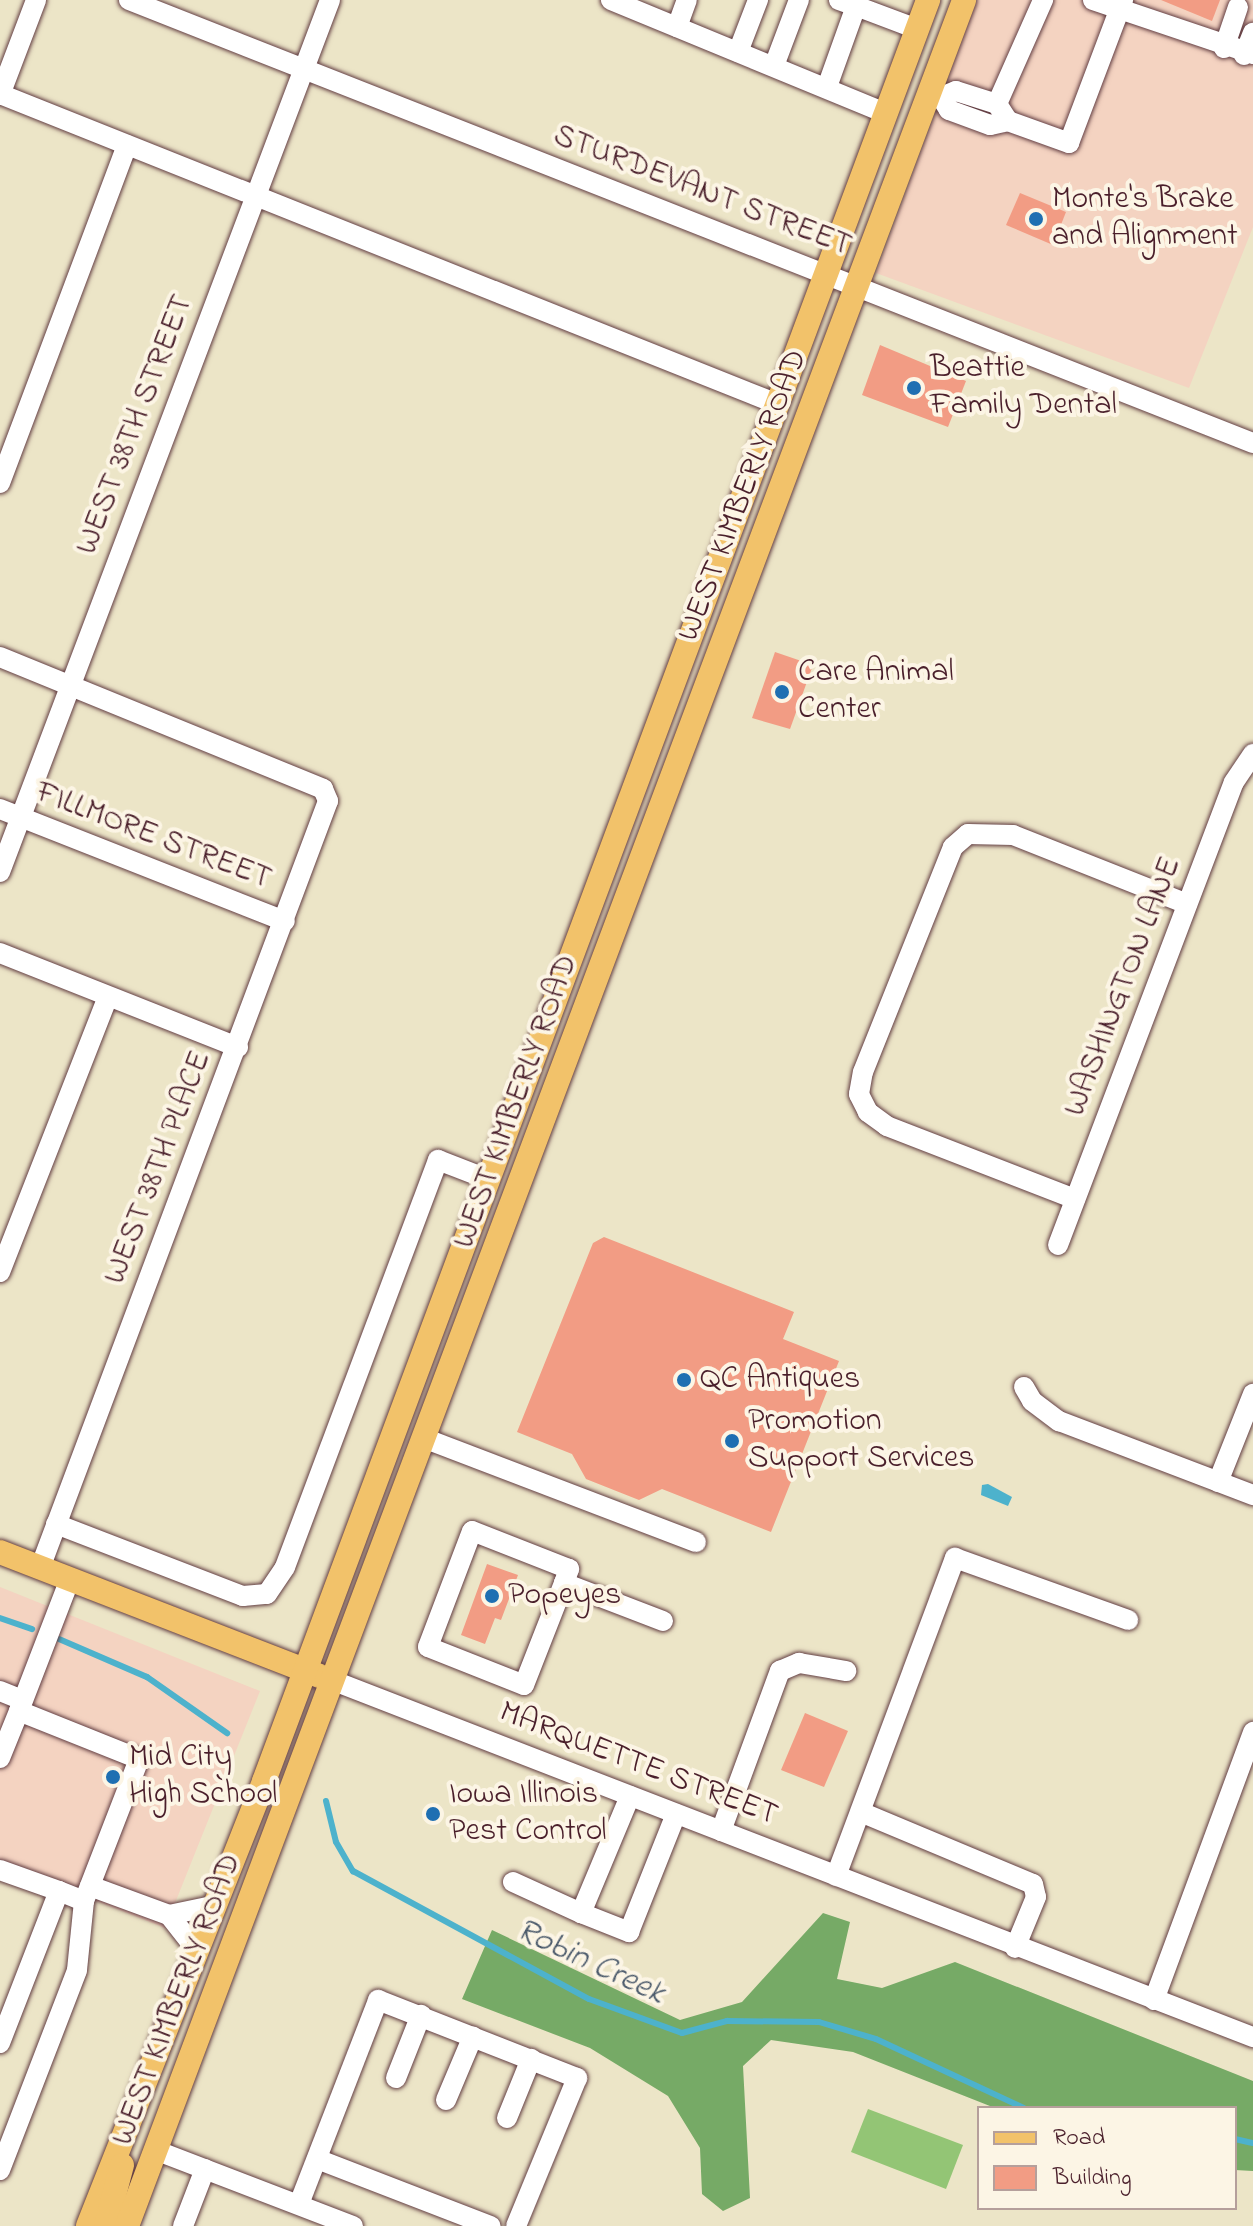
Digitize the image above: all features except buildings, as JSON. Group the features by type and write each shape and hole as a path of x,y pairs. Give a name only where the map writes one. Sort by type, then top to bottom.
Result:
{"main road":[{"name":"WEST KIMBERLY ROAD","path":"88,2226 304,1670 928,0"},
{"name":"WEST KIMBERLY ROAD","path":"127,2226 426,1439 858,285 935,95 964,0"},
{"name":"MARQUETTE STREET","path":"0,1552 334,1681"},
{"path":"106,2226 122,2171 122,2138"}],"street":[{"path":"36,0 0,95 775,403"},
{"name":"STURDEVANT STREET","path":"129,0 1253,443"},
{"name":"WEST 38TH STREET","path":"0,872 330,0"},
{"path":"611,0 634,4 677,27 885,113"},
{"path":"677,27 687,0"},
{"path":"738,52 758,0"},
{"path":"774,66 799,0"},
{"path":"1003,112 1043,0"},
{"path":"1093,0 1121,5 1224,48 1249,54 1253,33"},
{"path":"827,87 851,2 917,29"},
{"path":"935,95 956,91 1069,143 1121,5"},
{"path":"1224,48 1238,7"},
{"path":"0,483 127,145"},
{"path":"0,657 69,686"},
{"name":"WEST 38TH PLACE","path":"40,1568 328,801 323,789 69,686"},
{"name":"WASHINGTON LANE","path":"1058,1245 1234,782 1253,754"},
{"name":"FILLMORE STREET","path":"0,809 285,921"},
{"path":"1075,1199 887,1126 868,1112 859,1094 953,847 968,834 1013,835 1187,904"},
{"path":"0,953 238,1047"},
{"path":"0,1272 108,996"},
{"name":"WEST KIMBERLY ROAD","path":"56,1524 243,1596 267,1594 285,1567 438,1160 487,1179"},
{"path":"1024,1387 1032,1401 1059,1421 1253,1495"},
{"path":"1218,1482 1253,1394"},
{"path":"426,1439 696,1542"},
{"path":"472,1531 569,1569 564,1583 524,1685 428,1647 472,1531"},
{"path":"836,1876 863,1813 955,1558 1128,1620"},
{"path":"0,1758 70,1579"},
{"path":"564,1583 663,1621"},
{"path":"721,1831 780,1671 799,1663 846,1671"},
{"name":"MARQUETTE STREET","path":"334,1681 1015,1948 1253,2037"},
{"path":"0,1691 20,1705 139,1759 87,1894 77,1970 0,2170"},
{"path":"1154,2000 1253,1732"},
{"path":"581,1913 630,1796"},
{"path":"863,1813 1033,1884 1036,1897 1015,1948"},
{"path":"513,1882 629,1932 676,1814"},
{"path":"0,1870 59,1891 87,1894 169,1915 212,1906"},
{"path":"0,2043 59,1891"},
{"path":"169,1915 195,1948"},
{"path":"299,2204 378,2000 577,2078 516,2226"},
{"path":"396,2078 421,2015"},
{"path":"446,2100 473,2036"},
{"path":"507,2118 531,2059"},
{"path":"155,2150 353,2226"},
{"path":"317,2159 491,2226"},
{"path":"185,2226 205,2169"}],"shaded area":[{"path":"977,0 1253,0 1253,227 1189,388 876,273"},
{"name":"Mid City High School","path":"0,1587 260,1691 165,1928 0,1863"}],"green space":[{"path":"823,1913 850,1922 837,1979 882,1988 955,1962 1253,2081 1253,2171 1237,2170 1237,2106 990,2106 853,2052 771,2040 743,2066 750,2198 723,2211 702,2194 700,2148 668,2096 590,2048 462,1999 492,1930 680,2020 742,2002"},
{"path":"868,2109 963,2145 946,2189 851,2152"}],"water":[{"path":"988,1484 1012,1497 1008,1506 981,1495 982,1485"}],"waterway":[{"name":"Robin Creek","path":"0,1618 32,1629"},
{"name":"Robin Creek","path":"59,1639 147,1677 227,1733"},
{"name":"Robin Creek","path":"326,1801 336,1842 353,1871 589,1999 682,2033 727,2021 819,2022 876,2039 1020,2106"},
{"name":"Robin Creek","path":"1237,2139 1253,2143"}],"place":[{"name":"Monte's Brake and Alignment","path":"1036,219"},
{"name":"Beattie Family Dental","path":"914,388"},
{"name":"Care Animal Center","path":"782,692"},
{"name":"QC Antiques","path":"684,1380"},
{"name":"Promotion Support Services","path":"732,1441"},
{"name":"Popeyes","path":"492,1596"},
{"name":"Mid City High School","path":"113,1777"},
{"name":"Iowa Illinois Pest Control","path":"433,1814"}]}
